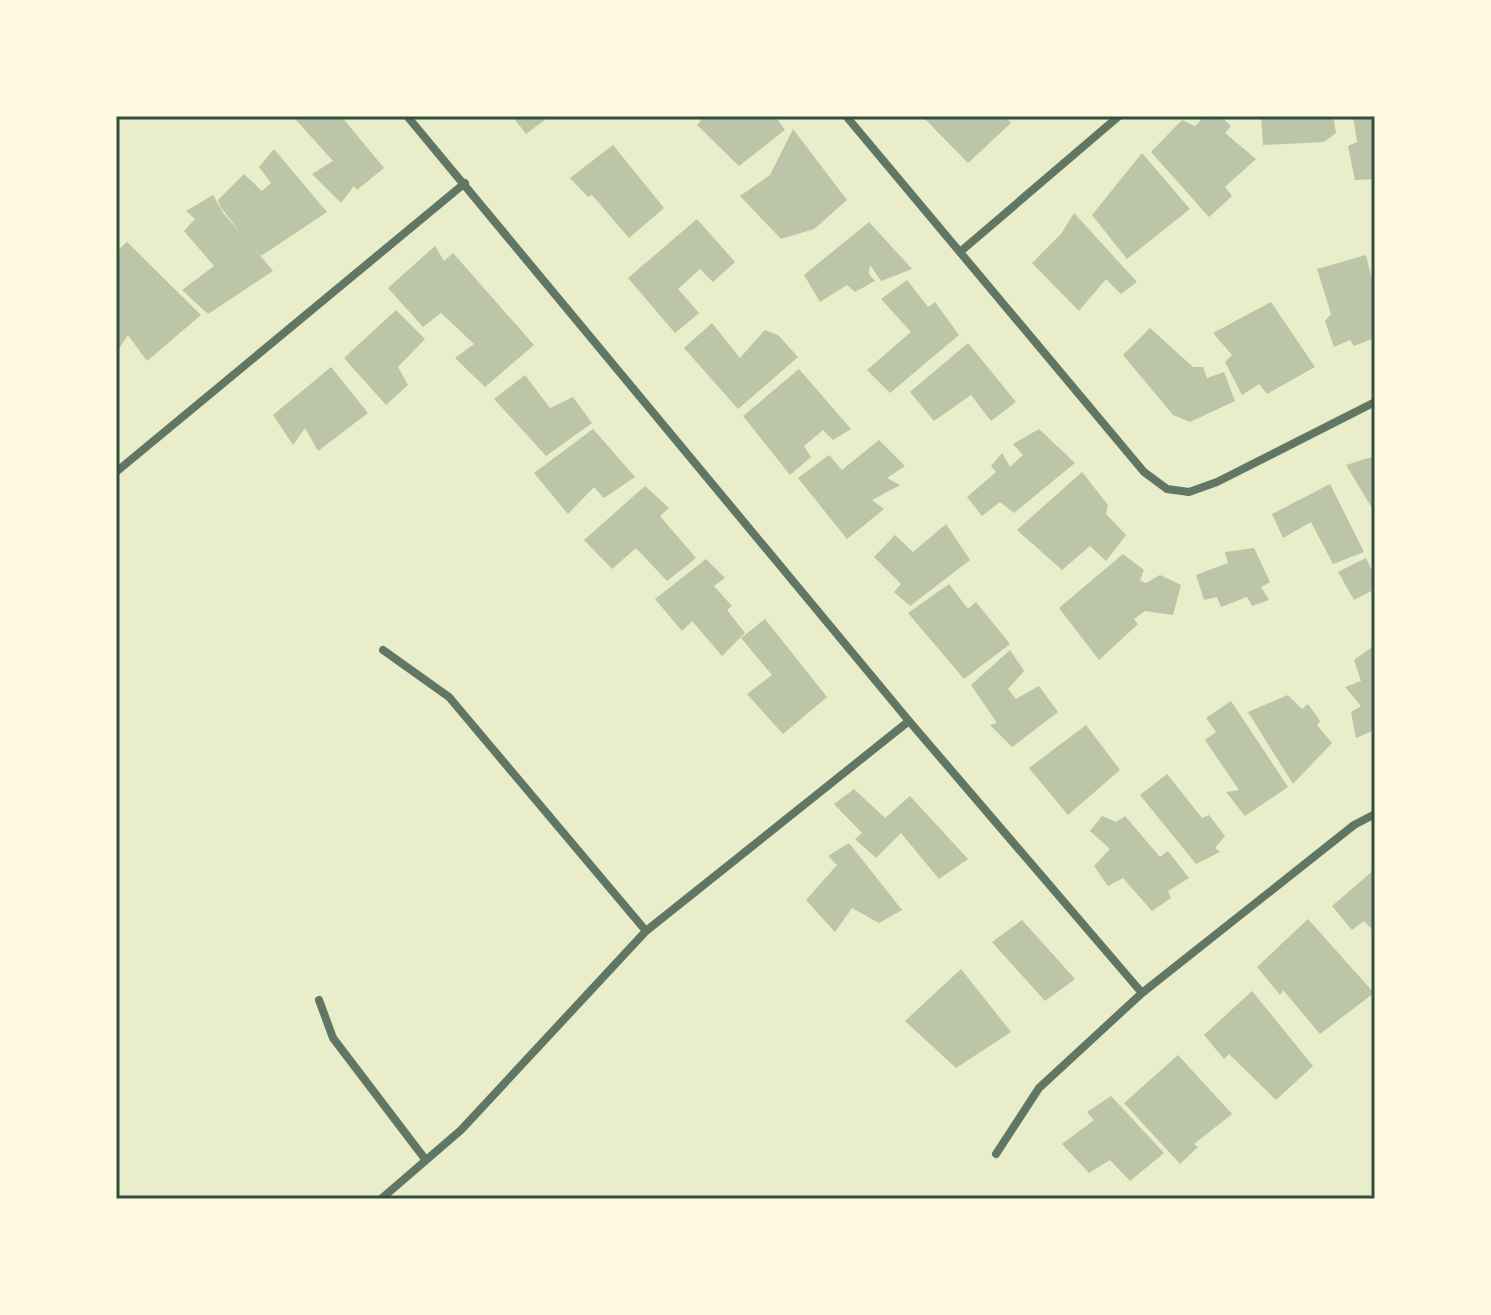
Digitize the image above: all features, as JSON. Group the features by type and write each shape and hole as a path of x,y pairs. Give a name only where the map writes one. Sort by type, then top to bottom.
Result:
{"street":[{"path":"407,116 909,721 1142,993"},
{"path":"846,116 1144,472 1167,489 1189,492 1217,482 1375,402"},
{"path":"960,252 1119,116"},
{"path":"116,472 465,183"},
{"path":"383,650 449,697 646,931"},
{"path":"381,1199 488,1103 646,931 909,721"},
{"path":"996,1154 1039,1088 1142,993 1354,825 1375,814"},
{"path":"319,1000 333,1038 425,1159"}],"building":[{"path":"300,116 341,116 384,168 357,190 354,186 341,203 312,174 333,161 296,120"},
{"path":"512,116 550,116 526,134"},
{"path":"705,116 775,116 785,130 739,166 697,125"},
{"path":"922,116 1005,116 1011,123 968,163"},
{"path":"1205,116 1220,116 1231,126 1225,133 1256,159 1225,187 1232,196 1209,217 1151,152 1182,120 1195,126"},
{"path":"1261,116 1333,116 1336,133 1324,142 1263,145"},
{"path":"1353,116 1375,116 1375,179 1355,180 1348,146 1357,142"},
{"path":"793,129 847,200 814,229 781,239 740,196 770,175"},
{"path":"613,145 664,208 629,238 592,195 588,197 570,178"},
{"path":"274,149 327,212 261,256 248,241 273,271 208,314 182,290 214,266 184,231 195,219 186,211 213,195 241,234 218,200 244,174 262,191 271,183 259,167"},
{"path":"1142,153 1190,209 1127,259 1092,215"},
{"path":"1074,213 1137,282 1121,294 1106,279 1079,311 1032,263 1061,234"},
{"path":"697,219 735,262 713,282 700,269 678,289 699,313 675,333 628,278"},
{"path":"869,222 912,269 881,281 870,265 869,274 875,281 855,292 847,285 820,302 804,275"},
{"path":"127,242 201,315 147,361 128,335 116,349 116,252"},
{"path":"435,246 444,261 453,253 534,345 485,387 455,358 474,344 441,313 423,327 388,288"},
{"path":"1366,255 1375,292 1375,338 1354,346 1350,340 1334,347 1325,321 1331,314 1317,269"},
{"path":"907,280 928,307 935,302 959,335 890,393 867,370 911,332 881,299"},
{"path":"1271,302 1315,367 1267,394 1259,384 1242,395 1225,362 1232,355 1213,333"},
{"path":"396,310 425,339 398,367 408,385 386,405 344,358"},
{"path":"712,323 740,358 765,330 778,335 798,357 738,409 684,348"},
{"path":"1150,328 1193,367 1203,367 1207,378 1224,372 1235,401 1190,422 1173,415 1123,355"},
{"path":"968,343 1016,402 991,421 971,395 934,421 910,392"},
{"path":"331,367 368,413 318,451 305,428 293,445 273,415"},
{"path":"799,369 851,429 833,440 823,430 804,446 811,457 790,475 743,416"},
{"path":"525,375 550,408 573,397 592,423 546,456 494,399"},
{"path":"593,429 635,477 604,498 594,487 568,514 534,473"},
{"path":"1039,429 1075,463 1014,513 1000,502 982,516 967,497 996,472 991,466 1002,453 1010,467 1023,455 1013,444"},
{"path":"879,440 905,466 887,478 900,485 872,500 884,509 847,539 798,478 829,455 842,470"},
{"path":"1375,456 1375,513 1346,465"},
{"path":"1082,472 1108,505 1106,514 1126,535 1106,561 1090,546 1062,570 1017,530"},
{"path":"1330,484 1364,552 1333,564 1311,522 1283,538 1272,514"},
{"path":"645,486 669,508 660,516 696,558 667,581 636,548 612,569 584,540"},
{"path":"946,524 970,560 910,606 894,592 901,584 874,557 895,535 913,552"},
{"path":"1254,548 1270,582 1261,587 1269,600 1252,606 1247,597 1221,607 1217,597 1204,600 1196,575 1228,563 1225,552"},
{"path":"1123,554 1144,570 1140,580 1146,583 1160,575 1181,585 1173,615 1145,611 1134,619 1138,624 1099,660 1059,608"},
{"path":"1366,558 1375,577 1375,589 1354,600 1338,572"},
{"path":"706,559 725,578 714,586 732,606 727,610 745,633 722,656 692,621 682,631 655,599"},
{"path":"949,584 968,609 976,602 1010,644 964,679 908,613"},
{"path":"765,619 827,697 783,734 747,694 772,675 741,638"},
{"path":"1375,645 1375,730 1356,738 1351,712 1361,706 1345,687 1361,681 1354,660"},
{"path":"1010,650 1024,671 1008,689 1016,699 1039,686 1058,712 1012,747 990,725 997,723 971,685"},
{"path":"1288,695 1302,709 1308,704 1320,721 1317,725 1332,743 1293,784 1248,712"},
{"path":"1231,701 1288,787 1245,816 1226,792 1239,790 1205,740 1216,732 1206,718"},
{"path":"1086,725 1120,770 1068,815 1029,768"},
{"path":"1167,774 1202,818 1209,815 1225,836 1215,848 1220,852 1196,864 1140,795"},
{"path":"854,789 885,818 910,796 968,859 939,879 901,833 876,858 855,839 862,833 834,804"},
{"path":"1102,816 1116,822 1125,816 1160,857 1168,851 1189,878 1168,891 1171,898 1152,911 1123,878 1108,886 1094,866 1110,849 1090,831"},
{"path":"849,843 902,910 879,923 852,908 835,932 806,900 837,865 828,856"},
{"path":"1375,869 1375,932 1364,921 1352,930 1332,906"},
{"path":"1308,919 1374,993 1320,1034 1283,990 1280,995 1257,967"},
{"path":"1022,920 1075,979 1045,1001 992,942"},
{"path":"961,969 1011,1032 956,1068 905,1021"},
{"path":"1252,991 1313,1066 1276,1100 1229,1054 1224,1059 1204,1035"},
{"path":"1178,1055 1232,1114 1194,1144 1198,1147 1180,1164 1124,1103"},
{"path":"1111,1096 1164,1153 1130,1181 1110,1160 1089,1173 1062,1144 1094,1120 1087,1112"}]}
